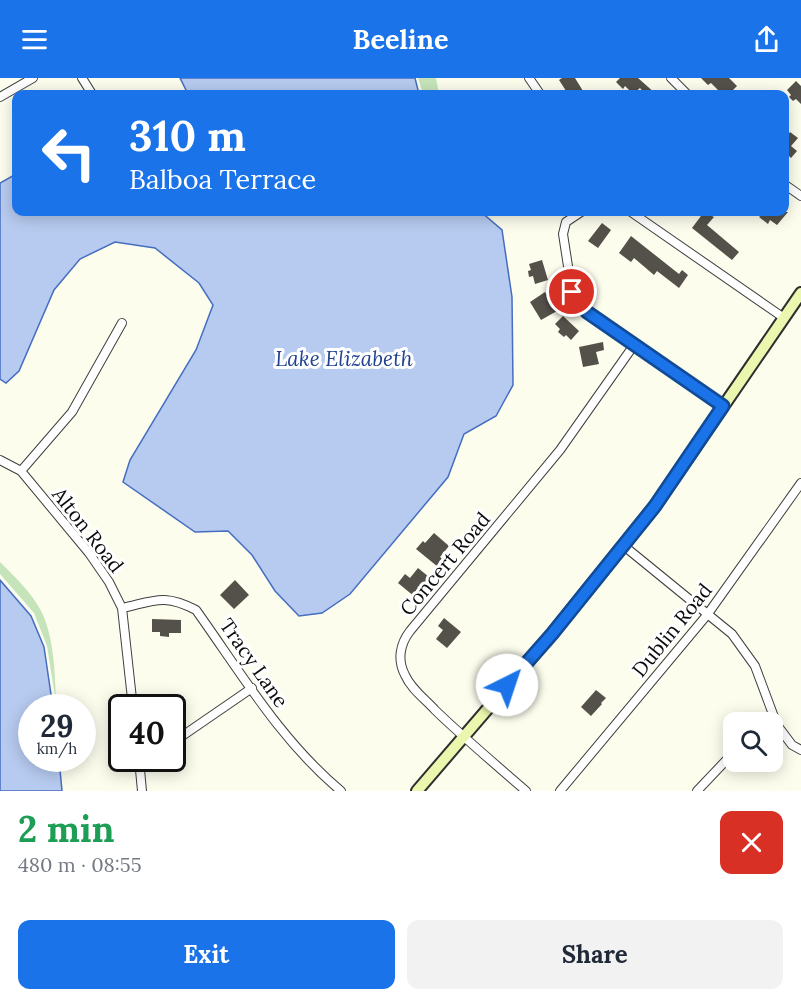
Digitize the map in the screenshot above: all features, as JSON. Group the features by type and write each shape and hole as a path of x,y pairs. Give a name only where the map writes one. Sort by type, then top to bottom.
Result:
{"street":[{"path":"12,90 33,78"},
{"path":"671,78 683,90"},
{"path":"575,216 566,222 563,234 572,292 587,312 723,406"},
{"path":"637,216 784,318"},
{"path":"417,791 552,634 655,506 801,293"},
{"path":"21,471 72,412 122,323"},
{"name":"Concert Road","path":"526,791 463,736 410,684 403,672 400,653 404,640 555,456 634,345"},
{"name":"Alton Road","path":"0,460 21,471 102,570 122,608 132,694"},
{"name":"Dublin Road","path":"560,791 707,615 801,483"},
{"path":"624,546 732,634 755,666 770,712"},
{"name":"Tracy Lane","path":"122,608 167,598 196,610 285,735 307,761 341,791"},
{"path":"186,734 252,688"},
{"path":"783,735 792,745 801,750"},
{"path":"697,791 723,764"},
{"path":"140,772 142,791"}],"green space":[{"path":"418,78 436,78 438,90 422,90"},
{"path":"0,562 32,596 45,619 53,654 56,694 47,646 34,613 0,574"}],"water":[{"path":"180,78 415,78 418,90 186,90"},
{"name":"Lake Elizabeth","path":"12,176 12,216 486,216 502,230 512,297 513,385 496,416 464,434 448,477 350,594 322,613 299,616 275,591 252,555 228,531 195,532 123,482 130,460 196,350 213,305 199,283 155,248 115,242 80,259 54,290 19,371 6,383 0,379 0,183"},
{"path":"0,580 31,616 44,647 51,694 18,694 18,772 60,772 62,791 0,791"}],"building":[{"path":"575,78 582,90 565,90 559,80"},
{"path":"620,78 638,78 652,90 640,88 629,90 625,86 623,89 616,82"},
{"path":"701,78 729,78 737,86 733,90 718,90 711,83 708,85"},
{"path":"796,81 801,86 801,104 789,97 791,95 787,90"},
{"path":"789,133 798,138 791,146 797,151 791,158 789,156"},
{"path":"701,216 714,217 707,225 739,252 732,260 692,228"},
{"path":"785,216 777,225 770,220 768,224 759,217"},
{"path":"602,223 611,230 598,248 588,241"},
{"path":"631,236 679,274 682,270 688,275 679,288 657,271 654,275 634,258 631,262 619,253"},
{"path":"542,260 548,280 535,284 533,276 529,277 528,271 531,270 529,264"},
{"path":"545,292 557,311 541,320 530,302"},
{"path":"563,316 579,331 571,340 558,332 560,329 555,324"},
{"path":"603,342 604,350 596,352 599,364 583,367 579,347"},
{"path":"434,533 449,546 440,557 444,560 438,567 416,549"},
{"path":"418,568 429,577 415,597 398,583 405,574 410,578"},
{"path":"235,580 249,595 234,609 220,595"},
{"path":"444,618 461,632 447,648 436,639 443,630 438,626"},
{"path":"152,619 181,620 181,633 169,633 169,637 160,636 160,632 152,632"},
{"path":"596,690 606,698 591,716 581,707"}],"route":[{"path":"507,685 552,634 655,506 723,406 587,312 572,292"}]}
